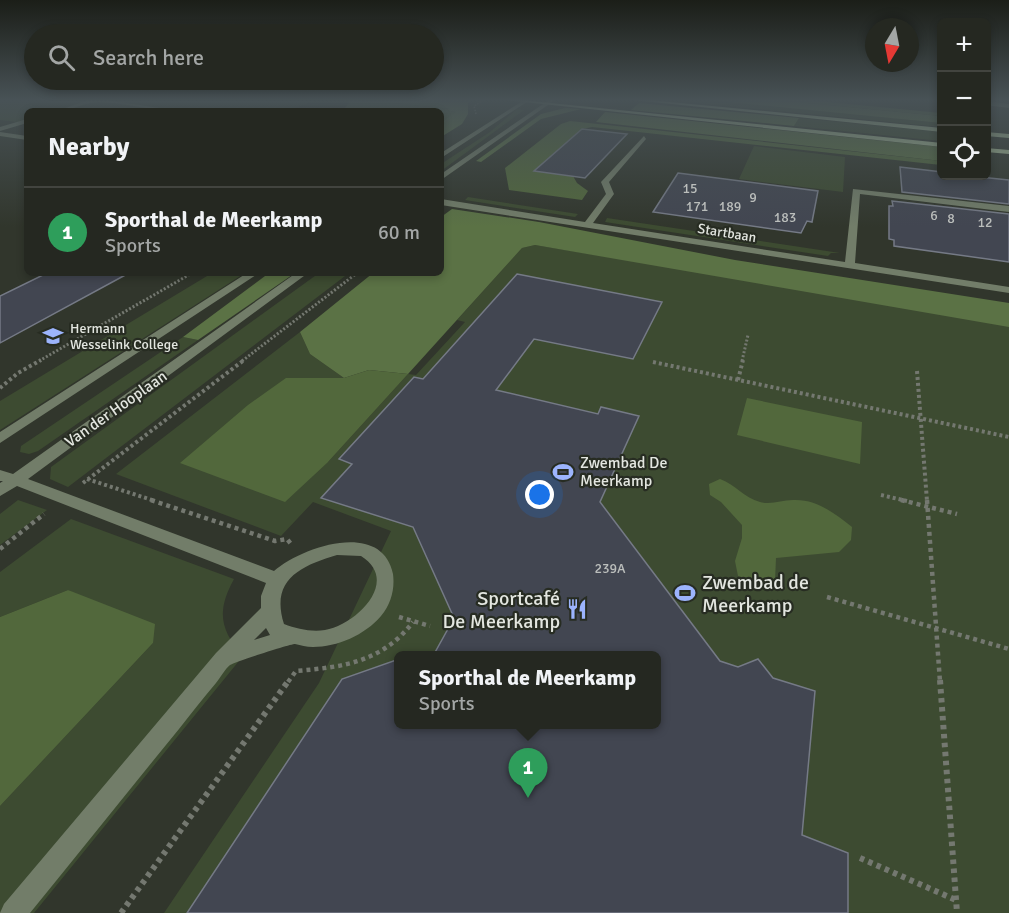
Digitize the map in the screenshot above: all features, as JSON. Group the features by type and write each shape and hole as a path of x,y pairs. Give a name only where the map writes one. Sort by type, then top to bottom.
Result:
{"main road":[{"path":"921,143 937,144"},
{"path":"991,150 1009,152"}],"street":[{"path":"444,154 461,143"},
{"path":"444,176 491,143"},
{"path":"586,225 610,194 604,182 640,143"},
{"path":"850,266 856,191 1009,209"},
{"name":"Startbaan","path":"444,202 1009,290"},
{"path":"0,438 249,276"},
{"name":"Van der Hooplaan","path":"0,490 7,478 299,276"},
{"path":"7,478 64,497 277,580"},
{"path":"337,549 368,552 381,564 385,577 385,589 375,610 354,628 333,636 312,639 292,636 276,629 270,597 277,580 301,560 337,549"},
{"path":"12,913 223,659 271,610"},
{"path":"223,659 292,636"}],"path":[{"path":"0,388 18,373 187,276"},
{"path":"0,549 87,479 353,276"},
{"path":"738,380 748,334"},
{"path":"653,362 1009,437"},
{"path":"917,371 957,913"},
{"path":"87,479 275,541 287,539"},
{"path":"881,495 957,514"},
{"path":"827,597 1009,649"},
{"path":"375,610 430,626"},
{"path":"121,913 296,671 328,669 363,660 397,641 413,622"},
{"path":"860,858 956,900"}],"shaded area":[{"path":"474,143 480,143 444,169 444,162"},
{"path":"501,143 508,143 481,162 476,161"},
{"path":"537,143 579,143 573,176 577,183 588,191 582,200 509,190 505,168"},
{"path":"735,143 771,143 937,160 937,165"},
{"path":"778,143 899,143 937,147 937,161"},
{"path":"754,146 845,157 843,192 739,179"},
{"path":"468,197 578,214 575,217 465,200"},
{"path":"452,209 539,222 735,260 1009,303 1009,327 535,245 522,248 408,374 369,370 344,378 310,354 300,332 369,276 444,276 444,215"},
{"path":"607,218 840,253 831,253 828,256 605,222"},
{"name":"Zwembad de Meerkamp","path":"535,245 1009,323 1009,913 164,913 319,683 391,531 313,502 281,536 116,474 300,332 310,354 344,378 286,378 328,462 408,374 416,375 465,322 457,320 522,248"},
{"path":"207,276 240,276 0,430 0,401"},
{"path":"265,276 291,276 198,340 183,337"},
{"path":"315,276 345,276 68,487 50,479 51,467"},
{"path":"183,337 198,340 38,451 29,454 20,452 21,446"},
{"path":"369,370 408,374 328,462 285,502 180,463 248,405 286,378 344,378"},
{"path":"747,398 862,422 860,464 737,435"},
{"path":"720,479 749,498 760,502 802,500 817,504 852,527 851,540 839,552 776,558 775,581 757,582 738,576 735,561 742,538 742,525 721,502 710,495 709,484"},
{"path":"18,500 47,510 0,545 0,514"},
{"path":"71,519 234,579 225,600 223,619 229,637 243,656 34,913 0,913 0,806 153,643 68,590 0,617 0,572"},
{"path":"68,590 155,624 153,643 0,806 0,617"}],"building":[{"path":"566,143 619,143 585,178 534,171"},
{"path":"900,167 937,171 937,180 991,180 991,178 1009,180 1009,204 902,192"},
{"path":"678,173 818,191 812,222 807,221 801,233 653,212"},
{"path":"892,201 1009,214 1009,262 894,246 894,240 889,239 889,206 893,206"},
{"path":"517,274 662,302 633,359 534,339 496,390 598,414 601,407 639,416 600,502 720,661 738,667 758,659 773,678 815,691 802,835 848,853 848,913 187,913 342,679 394,661 394,729 661,729 661,651 436,651 454,618 413,527 321,498 352,464 339,459 414,377 423,379"},
{"path":"41,276 123,276 0,343 0,296"}],"place":[{"name":"Hermann Wesselink College","path":"53,336"},
{"name":"Zwembad De Meerkamp","path":"563,472"},
{"name":"Zwembad de Meerkamp","path":"685,593"},
{"name":"Sportcafé De Meerkamp","path":"577,609"},
{"name":"Sporthal de Meerkamp","path":"528,798"}]}
